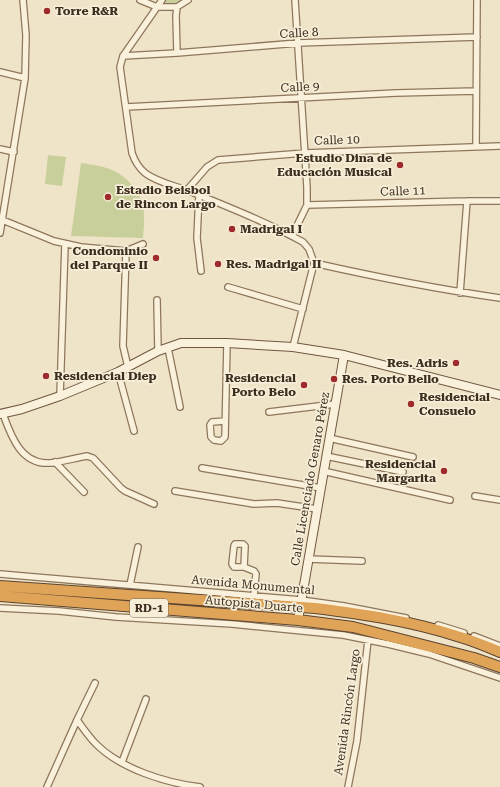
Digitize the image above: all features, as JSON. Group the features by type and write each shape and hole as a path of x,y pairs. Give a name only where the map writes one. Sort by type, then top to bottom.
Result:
{"highway":[{"name":"Autopista Duarte","path":"0,586 300,603 404,622 456,635 500,652"},
{"name":"Autopista Duarte","path":"0,596 298,620 353,627 474,658 500,667"},
{"path":"418,643 430,654 453,653"}],"main road":[{"path":"1,414 60,396 118,372 158,351 182,343 227,343 293,347 344,356 500,395"},
{"name":"Calle Licenciado Genaro Pérez","path":"298,620 344,356"}],"street":[{"path":"0,232 25,78 26,35 23,0"},
{"path":"140,0 157,7 177,7 188,0"},
{"path":"162,0 124,56 120,67 132,153 136,164 146,173 162,182 187,190 246,214 303,242 309,249 314,263 293,347"},
{"path":"292,236 307,205 302,98 295,0"},
{"path":"476,0 476,146"},
{"path":"177,7 177,53"},
{"name":"Calle 8","path":"124,56 298,43 476,37"},
{"path":"0,72 25,78"},
{"name":"Calle 9","path":"126,107 396,92 476,91"},
{"name":"Calle 10","path":"187,190 207,167 218,160 305,153 500,146"},
{"path":"0,149 14,152"},
{"path":"199,195 197,238 201,271"},
{"path":"460,293 467,200"},
{"name":"Calle 11","path":"307,205 467,200 500,201"},
{"path":"1,219 54,241 81,247 126,251 143,244"},
{"path":"60,396 65,244"},
{"path":"126,251 122,323 123,346 128,367"},
{"path":"314,263 460,293 500,298"},
{"path":"228,287 303,309"},
{"path":"157,300 158,351"},
{"path":"225,421 227,343"},
{"path":"168,348 180,407"},
{"path":"118,372 134,431"},
{"path":"270,412 335,404"},
{"path":"1,414 11,437 18,448 39,463 55,462 87,456 93,458 121,488 154,504"},
{"path":"329,438 413,457"},
{"path":"326,456 403,472"},
{"path":"55,462 84,492"},
{"path":"202,468 321,488"},
{"path":"323,471 450,500"},
{"path":"175,491 254,504 277,503 317,509"},
{"path":"475,496 500,500"},
{"path":"130,585 138,548"},
{"path":"308,559 362,561"},
{"path":"244,567 254,571 256,574 254,596"},
{"name":"Avenida Monumental","path":"0,574 254,596 300,603 344,606 391,614 450,628 500,646"},
{"path":"0,608 232,624 343,635 430,654 500,678"},
{"name":"Avenida Rincón Largo","path":"348,787 357,742 368,640"},
{"path":"47,787 95,683"},
{"path":"122,762 146,699"},
{"path":"77,720 97,745 122,762 156,778 200,787"}],"green space":[{"path":"162,0 188,0 177,7 157,7"},
{"path":"48,155 66,157 62,186 45,184"},
{"name":"Estadio Beisbol de Rincon Largo","path":"81,163 104,167 111,170 123,176 134,188 143,204 143,238 71,236"}],"place":[{"name":"Torre R&R","path":"47,11"},
{"name":"Estudio Dina de Educación Musical","path":"400,165"},
{"name":"Estadio Beisbol de Rincon Largo","path":"108,197"},
{"name":"Madrigal I","path":"232,229"},
{"name":"Condominio del Parque II","path":"156,258"},
{"name":"Res. Madrigal II","path":"218,264"},
{"name":"Res. Adris","path":"456,363"},
{"name":"Residencial Diep","path":"46,376"},
{"name":"Res. Porto Bello","path":"334,379"},
{"name":"Residencial Porto Belo","path":"304,385"},
{"name":"Residencial Consuelo","path":"411,404"},
{"name":"Residencial Margarita","path":"444,471"}]}
